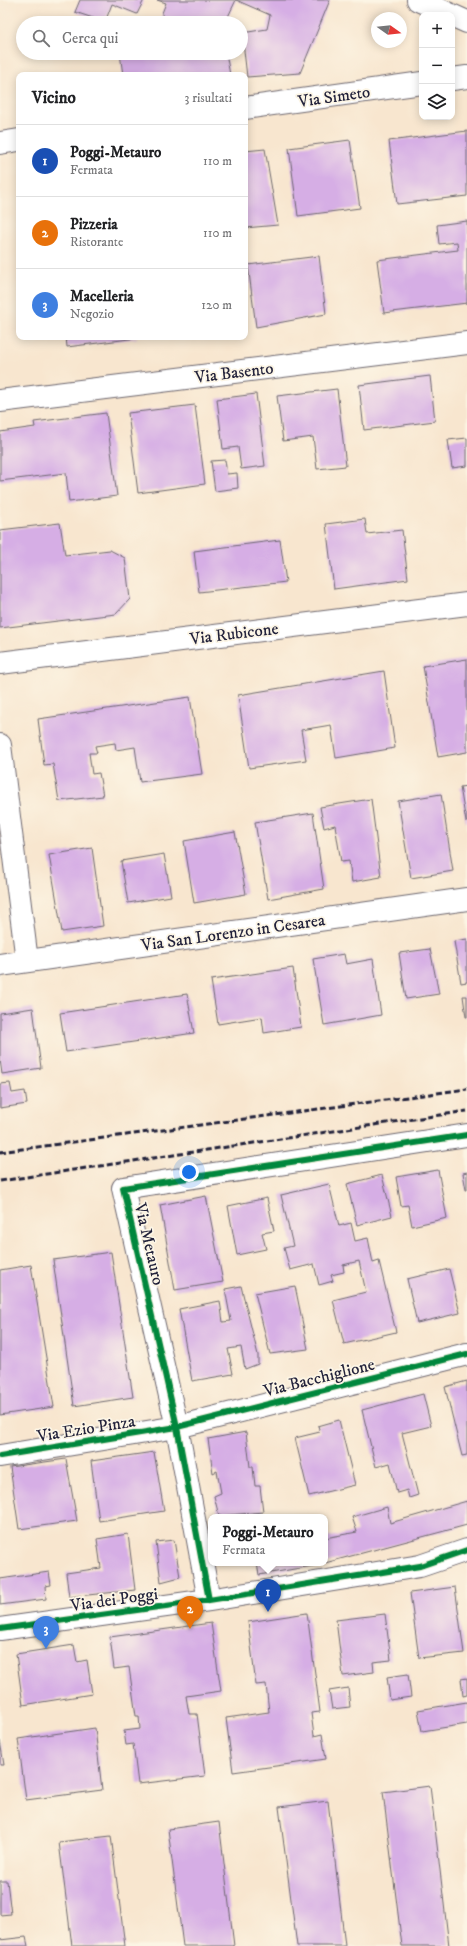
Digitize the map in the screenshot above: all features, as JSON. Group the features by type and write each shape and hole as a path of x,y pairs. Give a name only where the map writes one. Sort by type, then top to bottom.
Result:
{"street":[{"path":"418,0 467,22"},
{"path":"455,79 467,77"},
{"name":"Via Simeto","path":"248,108 419,83"},
{"path":"0,143 16,140"},
{"name":"Via Basento","path":"0,401 467,343"},
{"name":"Via Rubicone","path":"0,663 467,604"},
{"path":"0,745 27,961"},
{"name":"Via San Lorenzo in Cesarea","path":"0,965 467,898"},
{"name":"Via Metauro","path":"209,1600 177,1427 123,1188 467,1135"},
{"name":"Via Bacchiglione","path":"177,1427 467,1354"},
{"name":"Via Ezio Pinza","path":"0,1456 177,1427"},
{"name":"Via dei Poggi","path":"0,1630 209,1600 420,1566 467,1550"}],"building":[{"path":"80,0 144,0 137,14 112,4 107,16 87,16 75,12"},
{"path":"157,0 236,0 228,16 162,16 166,3"},
{"path":"236,0 330,0 300,73 248,77 245,60 248,60 248,32 267,29 270,15"},
{"path":"121,60 227,60 229,72 123,72"},
{"path":"467,131 467,196 397,204 389,141"},
{"path":"350,140 360,208 298,216 289,148"},
{"path":"265,149 278,225 248,228 248,151"},
{"path":"467,221 467,303 384,313 377,260 458,250 457,242 439,244 437,225"},
{"path":"319,256 326,314 256,327 248,265"},
{"path":"66,340 121,340 67,347"},
{"path":"430,376 435,421 364,430 359,385"},
{"path":"337,389 346,466 317,469 313,437 283,441 277,396"},
{"path":"256,394 265,466 241,469 238,447 223,449 217,399"},
{"path":"195,405 205,484 138,493 128,413"},
{"path":"106,413 117,496 69,502 66,473 0,481 0,432 35,427 34,422"},
{"path":"467,438 467,466 452,468 448,440"},
{"path":"225,460 227,474 237,473 238,488 215,491 211,461"},
{"path":"365,519 367,534 402,530 408,579 334,589 326,524"},
{"path":"60,523 65,555 110,550 125,558 130,599 116,614 0,628 0,530"},
{"path":"280,540 286,582 199,592 194,551"},
{"path":"467,659 467,752 438,757 423,666"},
{"path":"384,671 395,748 336,758 331,725 301,730 306,760 249,768 238,695"},
{"path":"190,697 202,774 140,782 135,747 116,750 115,743 95,746 97,753 89,753 92,774 99,773 103,796 59,801 53,764 44,765 38,719"},
{"path":"467,786 467,822 466,822 460,787"},
{"path":"441,794 453,871 411,878 398,801"},
{"path":"371,799 381,877 352,882 349,861 341,862 335,825 324,828 320,807"},
{"path":"313,813 324,889 268,899 255,822"},
{"path":"235,832 246,894 194,903 184,841"},
{"path":"92,848 103,926 62,932 49,855"},
{"path":"164,854 171,896 128,903 121,861"},
{"path":"467,939 467,982 461,983 454,941"},
{"path":"430,949 439,994 406,999 399,953"},
{"path":"344,954 346,964 373,959 381,1015 324,1025 313,959"},
{"path":"293,968 301,1027 264,1033 262,1017 218,1024 211,980"},
{"path":"187,994 194,1033 66,1052 60,1013"},
{"path":"463,996 467,996 467,1017 466,1017"},
{"path":"33,1008 41,1068 2,1074 0,1060 0,1013"},
{"path":"10,1083 12,1093 25,1091 27,1104 0,1108 0,1084"},
{"path":"438,1170 447,1218 412,1226 408,1205 401,1206 396,1177"},
{"path":"467,1172 467,1190 466,1190 463,1173"},
{"path":"382,1175 392,1216 357,1225 347,1184"},
{"path":"329,1184 339,1226 351,1223 355,1241 368,1238 373,1263 379,1261 396,1332 344,1344 333,1300 366,1292 359,1261 343,1265 344,1272 331,1275 333,1281 319,1285 314,1264 290,1270 284,1248 293,1246 281,1195"},
{"path":"206,1196 223,1282 175,1290 160,1205"},
{"path":"267,1198 274,1231 262,1233 266,1249 237,1255 228,1206"},
{"path":"111,1252 133,1397 74,1406 53,1260"},
{"path":"31,1265 54,1407 0,1415 0,1270"},
{"path":"449,1269 460,1313 417,1323 407,1279"},
{"path":"241,1286 258,1355 258,1364 245,1369 241,1347 228,1349 233,1374 192,1381 179,1309 220,1301 223,1322 231,1321 225,1289"},
{"path":"295,1286 308,1349 270,1354 255,1293"},
{"path":"467,1381 467,1455 462,1456 445,1387"},
{"path":"423,1394 431,1426 402,1433 418,1495 409,1498 407,1490 397,1493 390,1463 376,1467 362,1410"},
{"path":"339,1420 355,1485 309,1496 295,1438 320,1432 318,1426"},
{"path":"246,1432 250,1467 253,1467 255,1486 260,1486 263,1512 218,1514 214,1496 221,1493 217,1471 213,1473 208,1439"},
{"path":"154,1452 164,1511 99,1521 91,1461"},
{"path":"66,1459 77,1521 19,1529 10,1467"},
{"path":"467,1501 467,1525 328,1562 328,1537 357,1532 352,1517 387,1507 390,1523"},
{"path":"128,1534 135,1590 69,1597 66,1573 101,1568 97,1539"},
{"path":"174,1540 180,1577 161,1582 156,1542"},
{"path":"258,1566 312,1566 259,1575"},
{"path":"49,1572 51,1585 45,1586 46,1599 0,1605 0,1579"},
{"path":"455,1587 464,1653 419,1658 410,1593"},
{"path":"307,1613 320,1712 311,1713 314,1736 322,1734 326,1759 233,1772 226,1718 269,1712 266,1684 256,1685 248,1622"},
{"path":"385,1614 391,1660 373,1662 374,1672 343,1676 336,1620"},
{"path":"211,1623 221,1691 186,1696 189,1714 197,1714 205,1776 138,1784 133,1744 126,1745 124,1731 140,1729 139,1716 136,1716 129,1667 114,1669 110,1637"},
{"path":"74,1645 77,1662 87,1660 92,1694 23,1705 16,1654"},
{"path":"408,1674 411,1697 390,1700 387,1677"},
{"path":"467,1678 467,1695 463,1696 461,1679"},
{"path":"348,1688 350,1707 332,1709 329,1691"},
{"path":"467,1702 467,1724 422,1731 418,1710"},
{"path":"95,1728 102,1790 26,1800 18,1739"},
{"path":"0,1741 4,1765 0,1765"},
{"path":"430,1786 449,1946 402,1946 383,1792"},
{"path":"328,1801 345,1946 297,1946 279,1807"},
{"path":"219,1822 234,1946 183,1946 168,1829"},
{"path":"111,1836 125,1946 72,1946 59,1842"},
{"path":"0,1881 7,1881 11,1914 0,1915"},
{"path":"26,1937 28,1946 0,1946 0,1940"}],"railway":[{"path":"0,1152 467,1089"},
{"path":"0,1181 467,1111"}],"cycle path":[{"path":"209,1600 177,1427 123,1188 467,1135"},
{"path":"0,1456 177,1427 467,1354"},
{"path":"0,1629 209,1600 420,1566 467,1550"}],"place":[{"name":"Poggi-Metauro","path":"268,1612"},
{"name":"Pizzeria","path":"190,1629"},
{"name":"Macelleria","path":"46,1649"}]}
